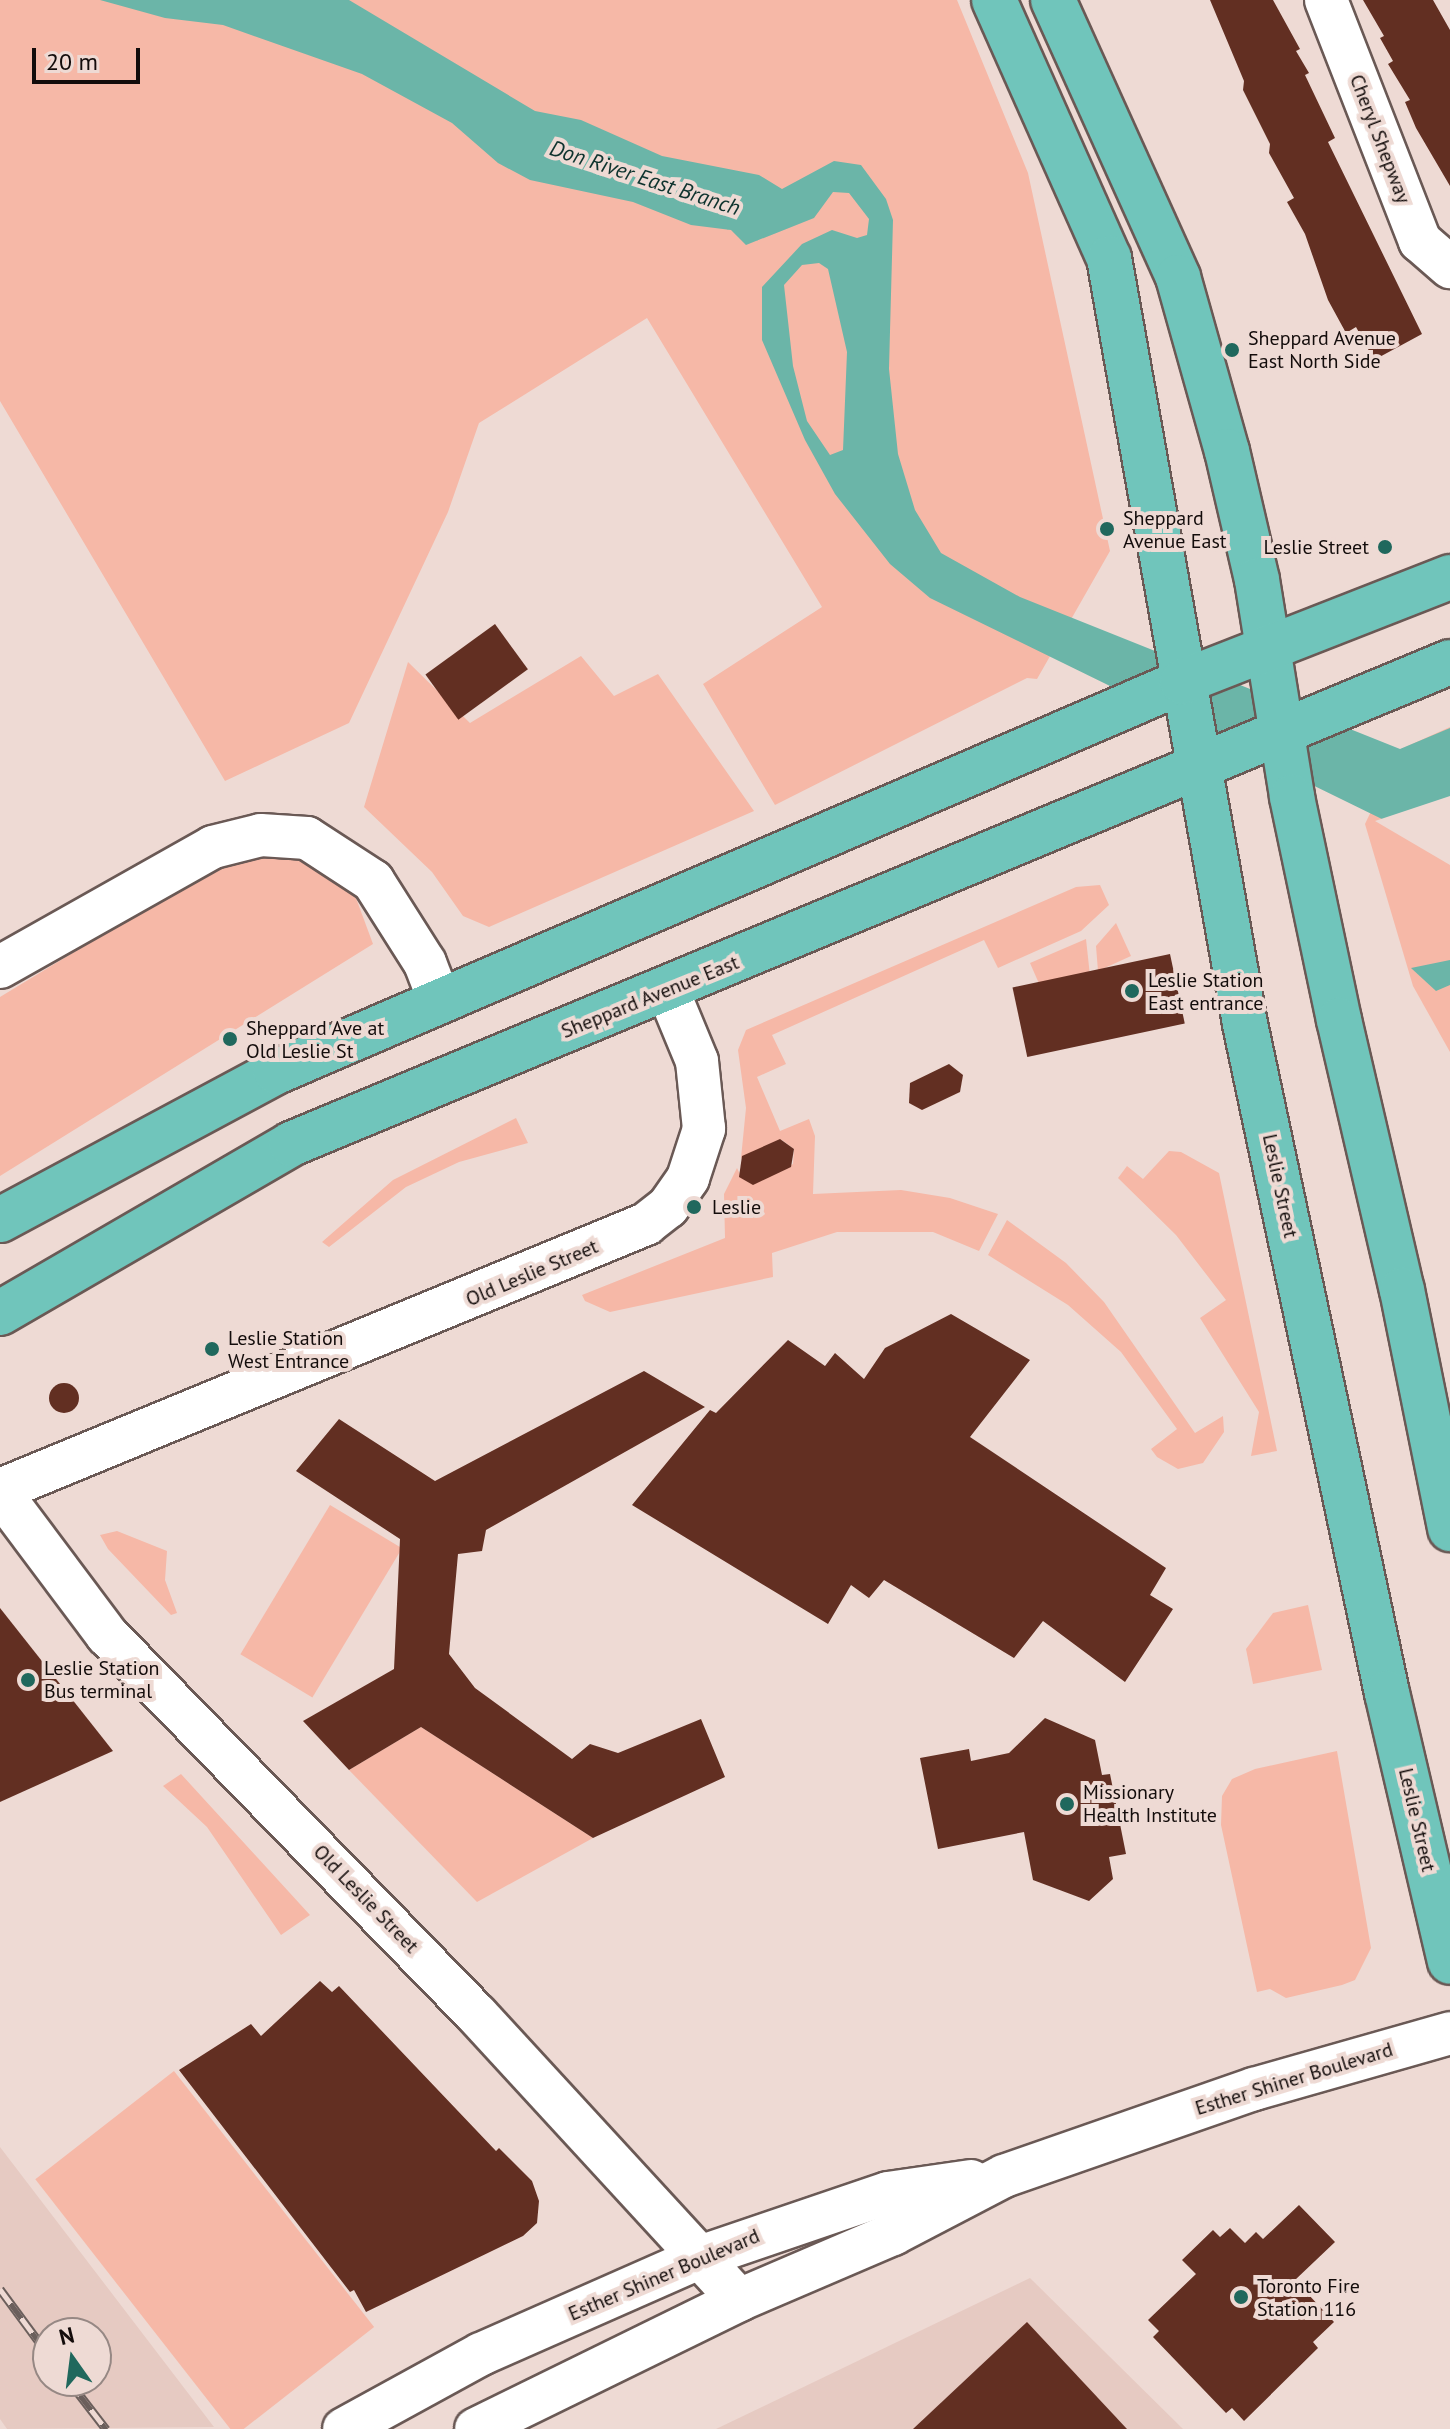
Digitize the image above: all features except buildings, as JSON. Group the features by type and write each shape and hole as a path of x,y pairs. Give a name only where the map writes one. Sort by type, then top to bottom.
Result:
{"main road":[{"name":"Leslie Street","path":"994,0 1109,258 1245,1024 1387,1693 1450,1962"},
{"path":"1053,0 1178,277 1227,451 1268,648 1281,735 1450,1529"},
{"path":"0,1220 276,1072 1182,682 1450,577"},
{"name":"Sheppard Avenue East","path":"0,1313 291,1144 668,991 1450,662"}],"street":[{"name":"Cheryl Shepway","path":"1326,0 1420,241 1450,267"},
{"path":"0,967 213,847 261,835 307,838 373,881 425,963 439,1000"},
{"name":"Old Leslie Street","path":"668,991 697,1061 704,1129 688,1178 668,1207 646,1224 0,1491 107,1635 703,2256 739,2300"},
{"name":"Esther Shiner Boulevard","path":"476,2429 739,2300 893,2234 1004,2176 1254,2089 1450,2033"},
{"name":"Esther Shiner Boulevard","path":"344,2429 481,2354 703,2256 888,2193 1004,2176"}],"shaded area":[{"path":"0,0 957,0 1028,173 1110,551 1037,679 1027,678 775,805 703,684 822,607 647,318 479,423 448,512 349,723 225,781 0,401"},
{"path":"581,656 614,696 658,674 754,811 489,927 463,916 432,872 364,807 408,662 470,723"},
{"path":"1450,727 1450,1052 1413,986 1365,824 1401,749"},
{"path":"289,853 353,890 373,944 0,1176 0,997 221,863"},
{"path":"1100,885 1109,905 1081,931 998,968 984,940 772,1035 786,1064 757,1077 780,1131 809,1119 815,1136 813,1194 901,1190 950,1198 998,1214 979,1251 933,1232 837,1232 772,1253 773,1277 610,1312 585,1301 582,1295 725,1238 724,1194 737,1168 742,1178 752,1184 793,1164 794,1149 782,1140 741,1158 746,1108 738,1050 746,1030 1076,887"},
{"path":"1116,923 1131,956 1098,971 1096,946"},
{"path":"1086,939 1091,985 1048,1004 1030,963"},
{"path":"516,1118 528,1143 459,1162 406,1187 329,1247 322,1242 393,1180"},
{"path":"1169,1151 1181,1152 1219,1173 1277,1451 1251,1456 1259,1412 1200,1318 1226,1300 1176,1235 1118,1178 1127,1166 1143,1179"},
{"path":"1007,1220 1066,1263 1104,1302 1195,1433 1223,1416 1224,1432 1203,1463 1178,1469 1157,1457 1151,1449 1177,1429 1121,1352 1068,1305 988,1255"},
{"path":"330,1505 402,1548 312,1697 240,1654"},
{"path":"117,1531 167,1551 165,1580 177,1613 171,1615 108,1549 100,1535"},
{"path":"1308,1605 1322,1670 1253,1684 1246,1649 1273,1613"},
{"path":"421,1727 593,1838 477,1902 349,1770"},
{"path":"1337,1751 1371,1948 1355,1980 1286,1998 1270,1989 1257,1992 1221,1825 1222,1796 1232,1779 1255,1769"},
{"path":"181,1774 310,1915 281,1935 207,1827 163,1786"},
{"path":"174,2071 374,2327 244,2429 230,2429 35,2179"},
{"path":"0,2147 214,2427 7,2429 0,2419"},
{"path":"1030,2278 1183,2429 716,2429"}],"water":[{"name":"Don River East Branch","path":"100,0 349,0 535,111 581,120 662,156 759,175 782,189 834,161 861,165 886,199 893,220 889,369 898,454 915,510 941,553 1020,597 1400,749 1450,728 1450,861 1388,822 930,598 890,564 835,494 805,440 762,340 762,287 802,244 832,230 857,238 867,235 869,219 849,193 833,192 814,218 746,245 731,230 691,225 633,202 530,180 498,163 452,123 362,74 223,25 165,18","holes":["819,263 828,269 847,352 843,450 830,455 807,421 793,366 784,285 802,265"]},
{"path":"1450,960 1450,985 1436,991 1411,968"}],"pier":[{"path":"1450,796 1450,865 1375,821"}],"railway":[{"path":"0,2289 32,2332"},
{"path":"81,2397 106,2429"}],"place":[{"name":"Sheppard Avenue East North Side","path":"1232,350"},
{"name":"Sheppard Avenue East","path":"1107,529"},
{"name":"Leslie Street","path":"1385,547"},
{"name":"Leslie Station East entrance","path":"1132,991"},
{"name":"Sheppard Ave at Old Leslie St","path":"230,1039"},
{"name":"Leslie","path":"694,1207"},
{"name":"Leslie Station West Entrance","path":"212,1349"},
{"name":"Leslie Station Bus terminal","path":"28,1680"},
{"name":"Missionary Health Institute","path":"1067,1804"},
{"name":"Toronto Fire Station 116","path":"1241,2297"}]}
